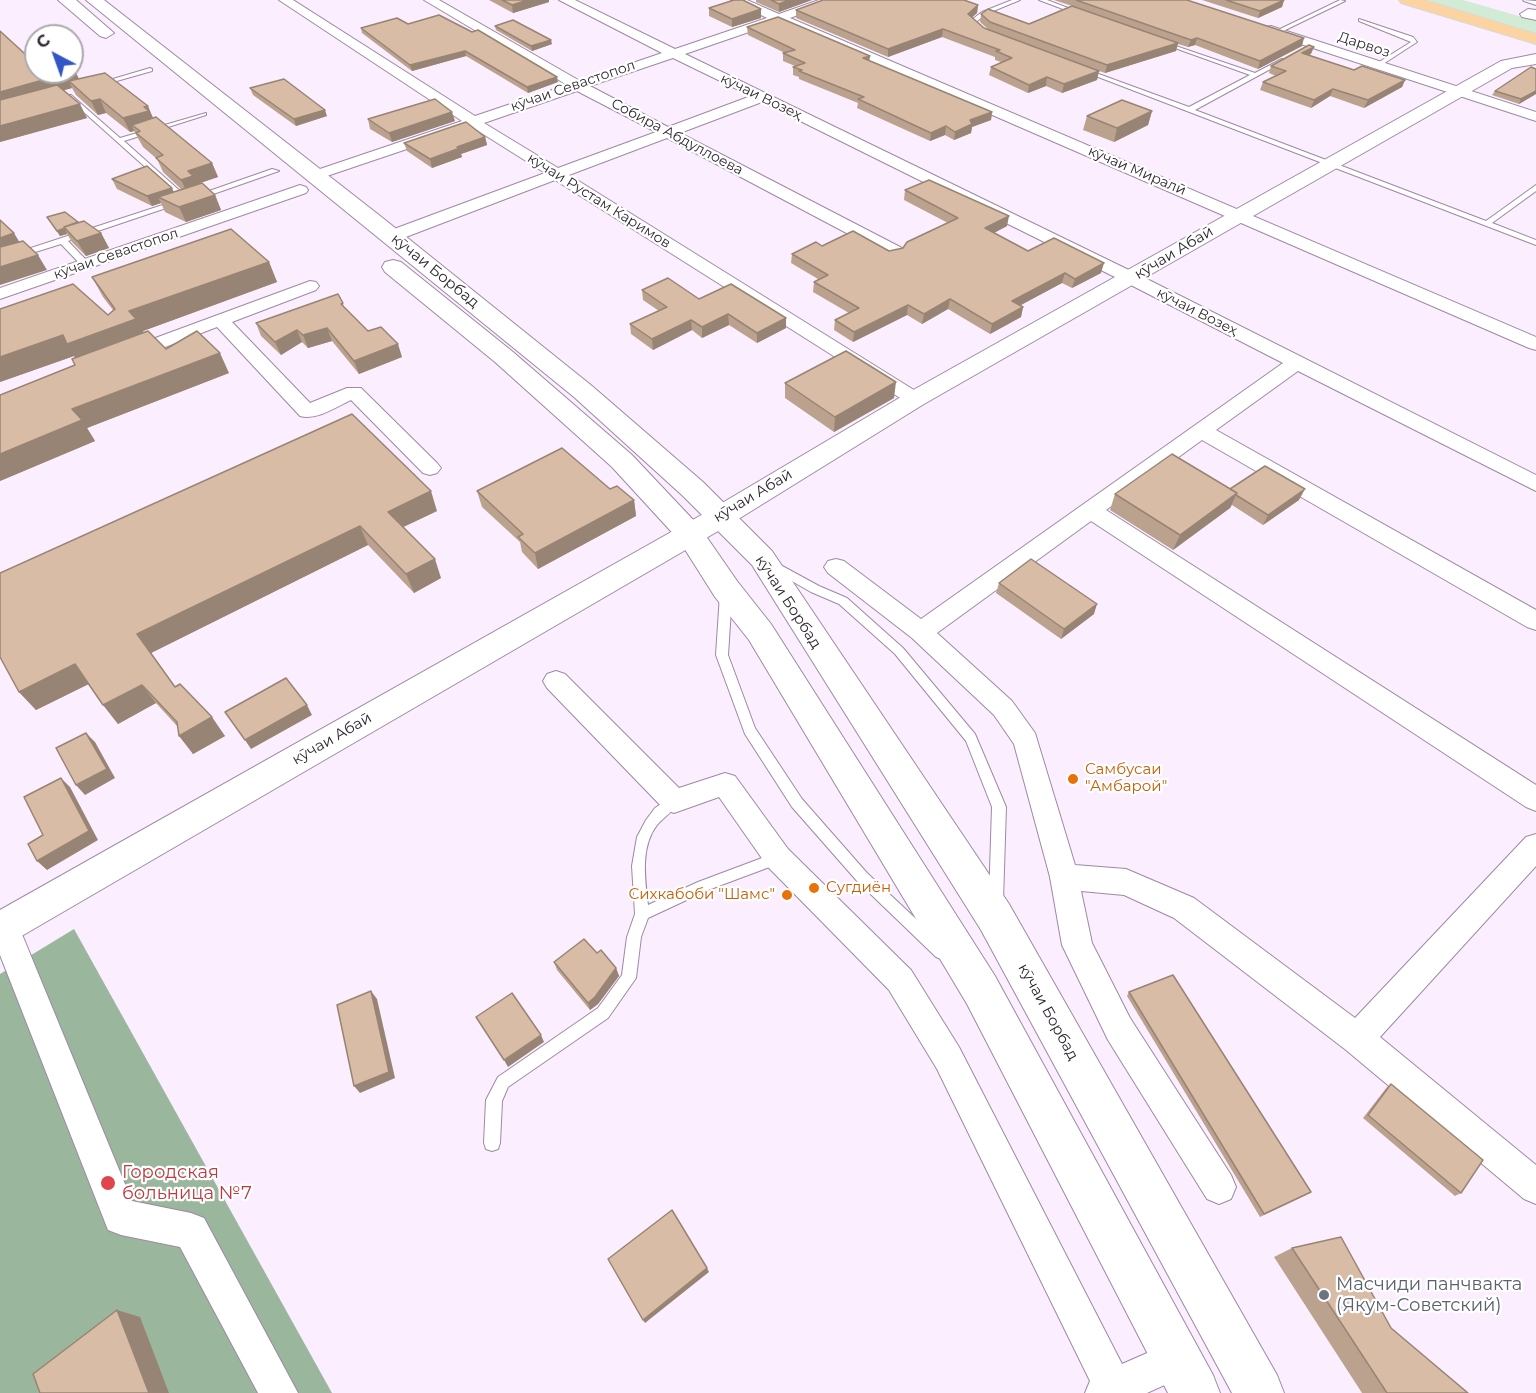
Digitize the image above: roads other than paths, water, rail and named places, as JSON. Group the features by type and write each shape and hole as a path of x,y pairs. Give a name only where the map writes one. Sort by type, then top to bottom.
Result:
{"highway":[{"path":"1408,0 1536,39"},
{"path":"1509,8 1532,10"}],"main road":[{"path":"66,0 117,42"},
{"name":"кӯчаи Борбад","path":"94,0 622,461 689,533 726,590 766,642 981,990 1195,1393"},
{"path":"134,56 168,85"},
{"path":"186,99 222,128"},
{"name":"кӯчаи Борбад","path":"258,157 392,236 599,404 722,516 762,558 995,918 1259,1393"}],"street":[{"name":"кӯчаи Рустам Каримов","path":"285,0 472,121 915,399"},
{"name":"Собира Абдуллоева","path":"430,0 577,85 896,252"},
{"name":"кӯчаи Возеҳ","path":"565,0 1131,278 1536,484"},
{"name":"кӯчаи Миралӣ","path":"737,0 1536,344"},
{"name":"кӯчаи Севастопол","path":"0,294 85,264 297,179 831,0"},
{"name":"Дарвоз","path":"1256,25 1536,117"},
{"path":"1494,26 1514,38 1519,45 1518,51 1507,64"},
{"name":"кӯчаи Абаӣ","path":"2,928 722,516 915,399 1457,91 1507,64 1536,59"},
{"path":"392,236 762,97"},
{"path":"110,362 310,286"},
{"path":"219,320 308,412 354,392 430,468"},
{"path":"921,632 1296,363"},
{"path":"1202,430 1536,621"},
{"path":"1090,511 1536,799"},
{"path":"836,567 921,632 1003,708 1026,741 1064,877 1077,945 1119,1029 1219,1187"},
{"path":"556,681 675,801 725,784 777,858 900,980 948,1058 1111,1391 1177,1359"},
{"path":"1357,1039 1536,846"},
{"path":"1064,877 1126,882 1184,908 1357,1039 1536,1187"},
{"path":"2,928 121,1217 191,1231 279,1393"}],"lane":[{"path":"986,33 972,22 984,13 1017,0"},
{"path":"1042,0 1087,16"},
{"path":"1277,32 1342,1"},
{"path":"1361,20 1411,38 1414,42 1407,49 1378,65"},
{"path":"1154,39 1255,75"},
{"path":"1301,51 1314,44"},
{"path":"1189,110 1292,56"},
{"path":"1071,65 1536,243"},
{"path":"87,87 150,70"},
{"path":"76,90 66,93 186,200"},
{"path":"119,140 204,114"},
{"path":"0,261 186,200 297,179"},
{"path":"1486,224 1536,187"},
{"path":"62,240 85,264"},
{"path":"762,558 815,589 843,601 899,651 971,738 999,807 995,918"},
{"path":"726,590 722,655 749,730 797,803 862,877 981,990"},
{"path":"492,1143 494,1100 503,1082 603,1013 629,978 634,937 642,914 637,864 647,828 658,812 675,801"},
{"path":"642,914 703,886 777,858"}],"place":[{"name":"Самбусаи \"Амбарой\"","path":"1073,779"},
{"name":"Сугдиён","path":"814,888"},
{"name":"Сихкабоби \"Шамс\"","path":"787,895"},
{"name":"Городская больница №7","path":"108,1183"},
{"name":"Масчиди панчвакта (Якум-Советский)","path":"1324,1295"}]}
